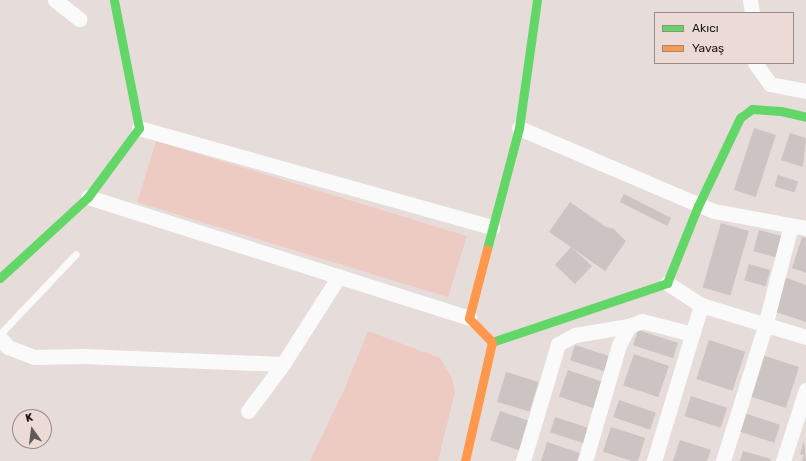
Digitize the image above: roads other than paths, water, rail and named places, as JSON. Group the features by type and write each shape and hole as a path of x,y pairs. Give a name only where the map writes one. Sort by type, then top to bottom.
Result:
{"street":[{"path":"55,0 79,19"},
{"path":"0,278 88,197 139,128 114,0"},
{"path":"469,318 519,128 537,0"},
{"path":"750,0 752,12"},
{"path":"756,64 770,84 806,91"},
{"path":"492,342 667,283 698,206 740,118 752,109 781,111 806,117"},
{"path":"139,128 492,227"},
{"path":"519,128 698,206 714,211 806,228"},
{"path":"88,197 469,318 492,342"},
{"path":"723,461 765,326 791,225"},
{"path":"248,411 283,364 339,276"},
{"path":"667,283 701,305 765,326 806,336"},
{"path":"654,461 701,305"},
{"path":"523,461 558,344 575,335 629,326 642,322 692,334"},
{"path":"585,461 619,345 629,326"},
{"path":"0,338 8,347 34,357 83,356 283,364"},
{"path":"465,461 492,342"},
{"path":"783,461 806,390"}],"lane":[{"path":"0,334 76,254"}]}
